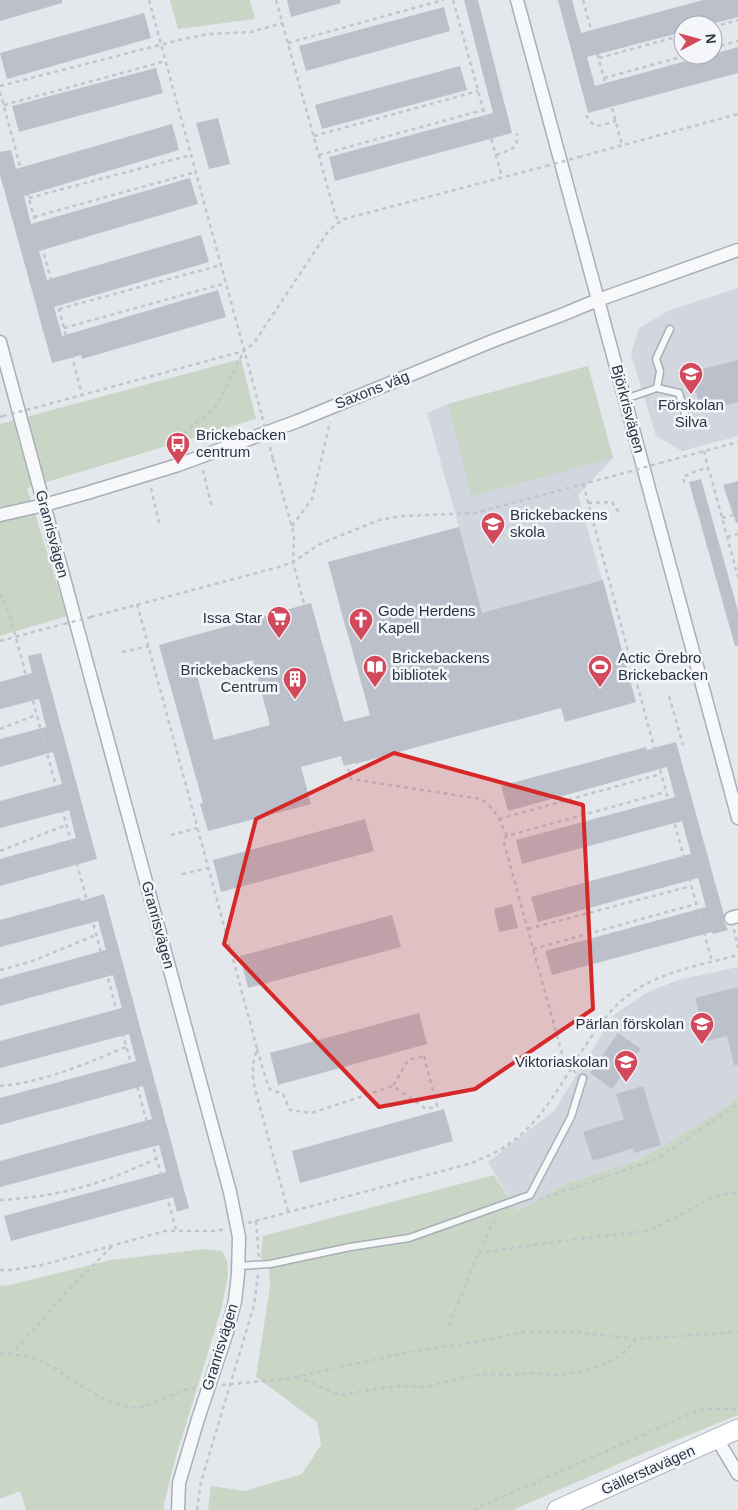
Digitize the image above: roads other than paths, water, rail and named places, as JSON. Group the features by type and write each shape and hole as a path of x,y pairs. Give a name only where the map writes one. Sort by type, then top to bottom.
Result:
{"street":[{"name":"Björkrisvägen","path":"517,0 738,818"},
{"name":"Saxons väg","path":"0,515 44,505 178,465 298,421 598,300 738,250"},
{"name":"Granrisvägen","path":"0,342 228,1183 239,1237 235,1301 179,1483 178,1510"},
{"name":"Gällerstavägen","path":"558,1510 738,1430"},
{"path":"717,1439 738,1474"}],"lane":[{"path":"657,388 660,371 656,359 670,329"},
{"path":"625,399 657,388 679,393 687,421"},
{"path":"238,1266 270,1264 350,1247 409,1238 530,1195 571,1117 583,1078"}],"place":[{"name":"Förskolan Silva","path":"691,395"},
{"name":"Brickebacken centrum","path":"178,465"},
{"name":"Brickebackens skola","path":"493,545"},
{"name":"Issa Star","path":"279,639"},
{"name":"Gode Herdens Kapell","path":"361,641"},
{"name":"Brickebackens bibliotek","path":"375,688"},
{"name":"Actic Örebro Brickebacken","path":"600,688"},
{"name":"Brickebackens Centrum","path":"295,700"},
{"name":"Pärlan förskolan","path":"702,1045"},
{"name":"Viktoriaskolan","path":"626,1083"}]}
